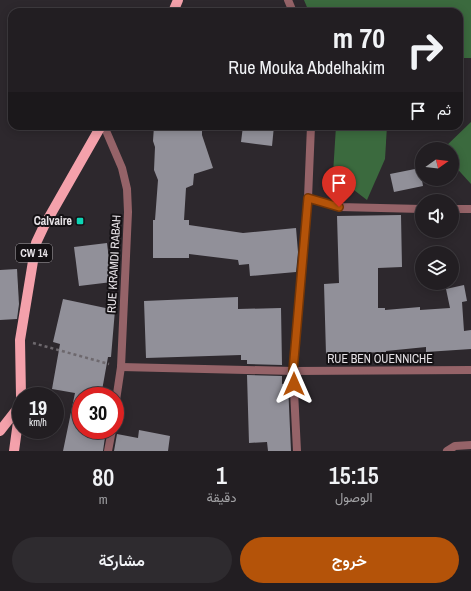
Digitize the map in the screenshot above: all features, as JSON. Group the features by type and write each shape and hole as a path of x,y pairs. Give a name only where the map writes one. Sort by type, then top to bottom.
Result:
{"main road":[{"name":"CW 14","path":"21,387 20,340 36,243 44,226 101,130"},
{"path":"0,431 12,416"},
{"path":"14,451 16,439"}],"street":[{"name":"RUE KRAMDI RABAH","path":"105,130 122,168 127,189 128,212 121,367 118,387"},
{"path":"297,451 293,371 308,198 311,130"},
{"path":"308,198 339,207 415,209"},
{"path":"459,209 471,210"},
{"name":"RUE BEN OUENNICHE","path":"121,367 293,371 471,370"},
{"path":"108,451 110,439"},
{"path":"446,451 455,446 471,445"}],"path":[{"path":"20,340 121,367"}],"green space":[{"path":"304,0 471,0 471,58 463,58 463,8 307,8"},
{"path":"471,122 471,184 459,171 459,142 450,142"},
{"path":"336,130 387,130 385,159 367,200 333,174"}],"building":[{"path":"154,130 202,130 202,135 213,168 194,174 193,185 186,188 184,220 189,220 189,225 243,233 296,228 298,252 296,272 250,276 249,264 239,265 238,260 189,254 189,258 153,258 153,220 155,220 158,180 154,170 155,147 153,141"},
{"path":"242,130 274,130 272,146 241,142"},
{"path":"415,169 415,186 423,186 394,192 390,174"},
{"path":"401,215 402,267 378,268 378,308 385,308 385,310 420,307 420,310 450,308 446,290 459,290 459,286 464,285 467,301 462,302 464,331 471,330 471,349 426,352 426,347 386,352 326,354 324,284 339,283 337,216"},
{"path":"107,243 112,282 79,286 74,247"},
{"path":"17,269 19,304 17,319 0,320 0,270"},
{"path":"238,297 238,309 281,308 282,365 247,364 247,360 241,360 241,355 146,358 144,301"},
{"path":"63,299 115,310 111,357 108,357 103,387 72,387 72,392 64,391 64,387 52,387 60,344 53,342"},
{"path":"247,375 282,376 282,384 288,384 291,451 268,451 267,442 249,443"},
{"path":"72,408 72,439 105,439 103,451 63,451"},
{"path":"139,430 170,436 168,451 114,451 116,439 124,439 124,435 138,438"}],"place":[{"name":"Calvaire","path":"80,221"}],"route":[{"path":"294,384 293,371 308,198 339,207"}]}
